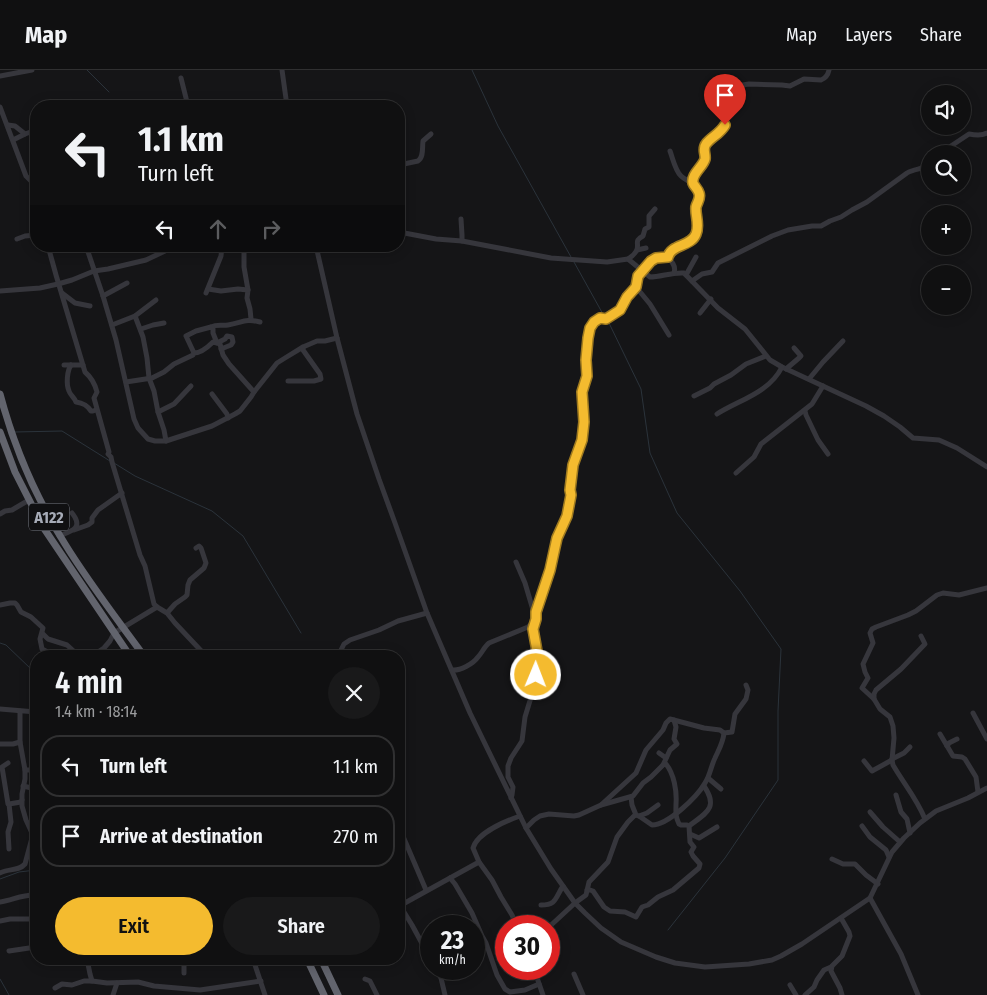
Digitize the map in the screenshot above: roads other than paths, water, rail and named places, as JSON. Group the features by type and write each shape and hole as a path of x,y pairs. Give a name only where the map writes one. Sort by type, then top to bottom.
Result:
{"highway":[{"name":"A122","path":"0,394 10,428 46,512 76,562 140,650"},
{"name":"A122","path":"0,432 15,472 50,539 126,650"},
{"path":"50,539 59,534"},
{"path":"310,965 324,995"},
{"path":"324,965 338,995"}],"street":[{"path":"0,76 18,71 32,70"},
{"path":"282,70 286,100"},
{"path":"693,183 696,172 705,160 704,148 706,144 722,131 725,125 730,87 749,84 790,86 804,79 824,79 828,76 829,70"},
{"path":"181,78 186,100"},
{"path":"0,107 26,176 30,179"},
{"path":"8,125 15,126 25,134"},
{"path":"13,140 30,132"},
{"path":"405,164 420,159 423,141 431,134"},
{"path":"952,145 969,134 974,136 987,134"},
{"path":"668,257 671,250 692,240 697,231 698,217 696,207 700,199 699,192 693,183 683,178 678,172 670,151"},
{"path":"692,281 702,274 712,272 718,263 772,236 788,230 821,226 841,217 867,202 907,173 914,169 921,169"},
{"path":"637,250 637,241 649,227 649,216 655,209"},
{"path":"461,219 462,241"},
{"path":"405,233 436,239 462,241 550,258 607,262 628,259 637,250 646,248"},
{"path":"18,239 30,236"},
{"path":"50,252 85,372 91,376 97,392 94,396 96,410 104,431 108,454 111,457 154,604 167,613 200,650"},
{"path":"88,252 112,325 134,419 138,428 148,439 166,441 212,426 228,418 240,411 276,364 303,347 317,341 337,338"},
{"path":"0,291 40,288 58,284 94,271 146,260 163,252"},
{"path":"221,252 207,291 248,290"},
{"path":"244,252 248,290 247,298 251,319"},
{"path":"317,252 357,414 427,613 526,828 575,903 601,928 622,942 675,963 705,968 772,960 802,944 870,898 889,857 900,842 925,819 936,811 986,789"},
{"path":"511,798 513,787 507,770 511,758 522,741 525,717 536,680 538,658 533,629 536,612 550,570 557,538 567,516 571,495 573,465 582,440 584,422 582,392 587,376 586,360 590,328 600,318 606,319 620,310 627,297 636,287 638,276 651,261 656,258 668,257"},
{"path":"668,257 672,261 674,273"},
{"path":"686,275 696,257"},
{"path":"628,259 650,277 684,273 718,308 745,329 770,360 878,412 913,438 939,440 987,467"},
{"path":"103,296 127,283"},
{"path":"636,287 650,304 669,335"},
{"path":"61,293 75,303 90,306"},
{"path":"700,313 711,299"},
{"path":"112,325 135,316 156,300"},
{"path":"135,316 141,330 146,353 148,378 154,391 166,441"},
{"path":"194,353 186,336 196,331 213,325 228,325 251,319 260,322"},
{"path":"141,330 164,323"},
{"path":"211,327 217,343 220,344 223,355 254,392"},
{"path":"126,382 158,376 174,364 205,349 214,342 217,343 226,339 227,336 232,337 233,342 231,345 221,350"},
{"path":"808,379 843,341"},
{"path":"288,380 314,381 321,379 320,374 303,350 303,347"},
{"path":"717,414 763,389 784,368 800,358 794,348"},
{"path":"694,396 710,388 746,364 766,356"},
{"path":"64,365 84,364"},
{"path":"71,365 67,372 69,391 76,402 86,405 90,411 96,410"},
{"path":"158,412 174,404 191,386"},
{"path":"736,473 754,457 761,444 812,404 823,386"},
{"path":"212,394 228,418"},
{"path":"805,411 818,440 828,454"},
{"path":"59,534 88,525 92,522 95,513 122,493"},
{"path":"0,513 12,510 29,500"},
{"path":"72,513 77,522 74,530"},
{"path":"167,613 185,597 190,580 206,564 201,548 199,546 196,548"},
{"path":"516,562 533,610 536,612"},
{"path":"925,819 920,806 896,770 892,759 894,738 890,717 880,709 874,699 862,688 868,678 863,664 873,643 870,633 872,630 916,611 937,595 943,593 959,594 987,588"},
{"path":"0,604 15,603 21,612 31,617 43,628 40,639 44,650"},
{"path":"101,650 110,641 114,633 156,607"},
{"path":"341,650 344,644 350,640 398,621 427,613"},
{"path":"452,670 457,671 478,658 489,643 528,627 535,621"},
{"path":"42,634 48,639 67,645 72,650"},
{"path":"874,699 876,690 901,669 925,644 921,636"},
{"path":"602,805 636,773 646,750 670,720 720,730 724,733 732,732 735,714 746,698 748,690 746,685"},
{"path":"0,709 30,712"},
{"path":"20,711 20,742 24,770 22,806 30,829"},
{"path":"973,713 987,739"},
{"path":"526,828 540,816 549,814 580,815 602,805 631,797 663,765 672,747 677,744 674,740 676,727 674,720"},
{"path":"631,797 632,805 638,816 654,826 675,814 704,786 714,759 722,745 724,733"},
{"path":"940,734 953,756 965,759 976,777 978,792"},
{"path":"947,746 950,742 957,739"},
{"path":"0,744 20,742"},
{"path":"864,761 872,771 904,753 910,746"},
{"path":"659,753 666,758"},
{"path":"8,763 2,767 4,787 9,804 9,849"},
{"path":"663,765 666,764 673,780 676,794 675,814 679,824 689,826 711,807 710,796 704,786"},
{"path":"24,770 30,770"},
{"path":"708,778 715,786 721,789"},
{"path":"24,786 30,788"},
{"path":"896,795 901,812 907,819 910,833"},
{"path":"9,804 21,802 22,800"},
{"path":"560,917 586,895 590,882 608,862 617,837 628,822 634,816 647,813 658,805"},
{"path":"870,812 900,842"},
{"path":"512,915 479,862 473,848 477,839 506,821 520,816"},
{"path":"587,890 593,891 604,907 610,911 625,912 636,917 642,907 674,890 699,868 700,864 692,856 691,852 694,847 690,842 689,826"},
{"path":"862,826 886,850 889,857"},
{"path":"690,834 699,838 717,827"},
{"path":"405,841 426,890"},
{"path":"0,873 4,870 20,869 25,864 30,845"},
{"path":"832,859 843,864 855,864 878,884"},
{"path":"405,902 479,862"},
{"path":"450,878 472,914 486,943 497,974 505,988 510,992 516,992 539,984"},
{"path":"541,905 554,903 556,896 564,886"},
{"path":"0,902 8,901 18,896 30,895"},
{"path":"870,898 901,954 918,995"},
{"path":"405,913 420,940"},
{"path":"805,995 814,987 824,970 832,966 842,956 850,936 841,918"},
{"path":"0,922 10,919 30,919"},
{"path":"9,951 30,948"},
{"path":"88,965 92,981"},
{"path":"184,965 184,972"},
{"path":"256,965 265,995"},
{"path":"832,966 831,972 842,995"},
{"path":"574,974 583,995"},
{"path":"365,978 370,982 377,995"},
{"path":"441,980 445,995"},
{"path":"538,980 543,995"},
{"path":"55,988 62,984 72,985 84,981 92,981 107,983 138,982 180,989 200,990 261,981"},
{"path":"113,995 117,983"},
{"path":"790,985 796,995"},
{"path":"178,995 180,989"}],"waterway":[{"path":"87,70 109,92"},
{"path":"472,70 498,126 571,257"},
{"path":"574,262 604,316"},
{"path":"608,321 641,389 650,453 677,513 740,591 781,649 778,711 778,780 725,858 668,930"},
{"path":"15,432 62,431 110,461"},
{"path":"114,463 135,476 212,511 243,536 301,633"},
{"path":"0,643 6,645 30,668"},
{"path":"0,879 19,872 30,871"},
{"path":"0,979 9,995"}]}
